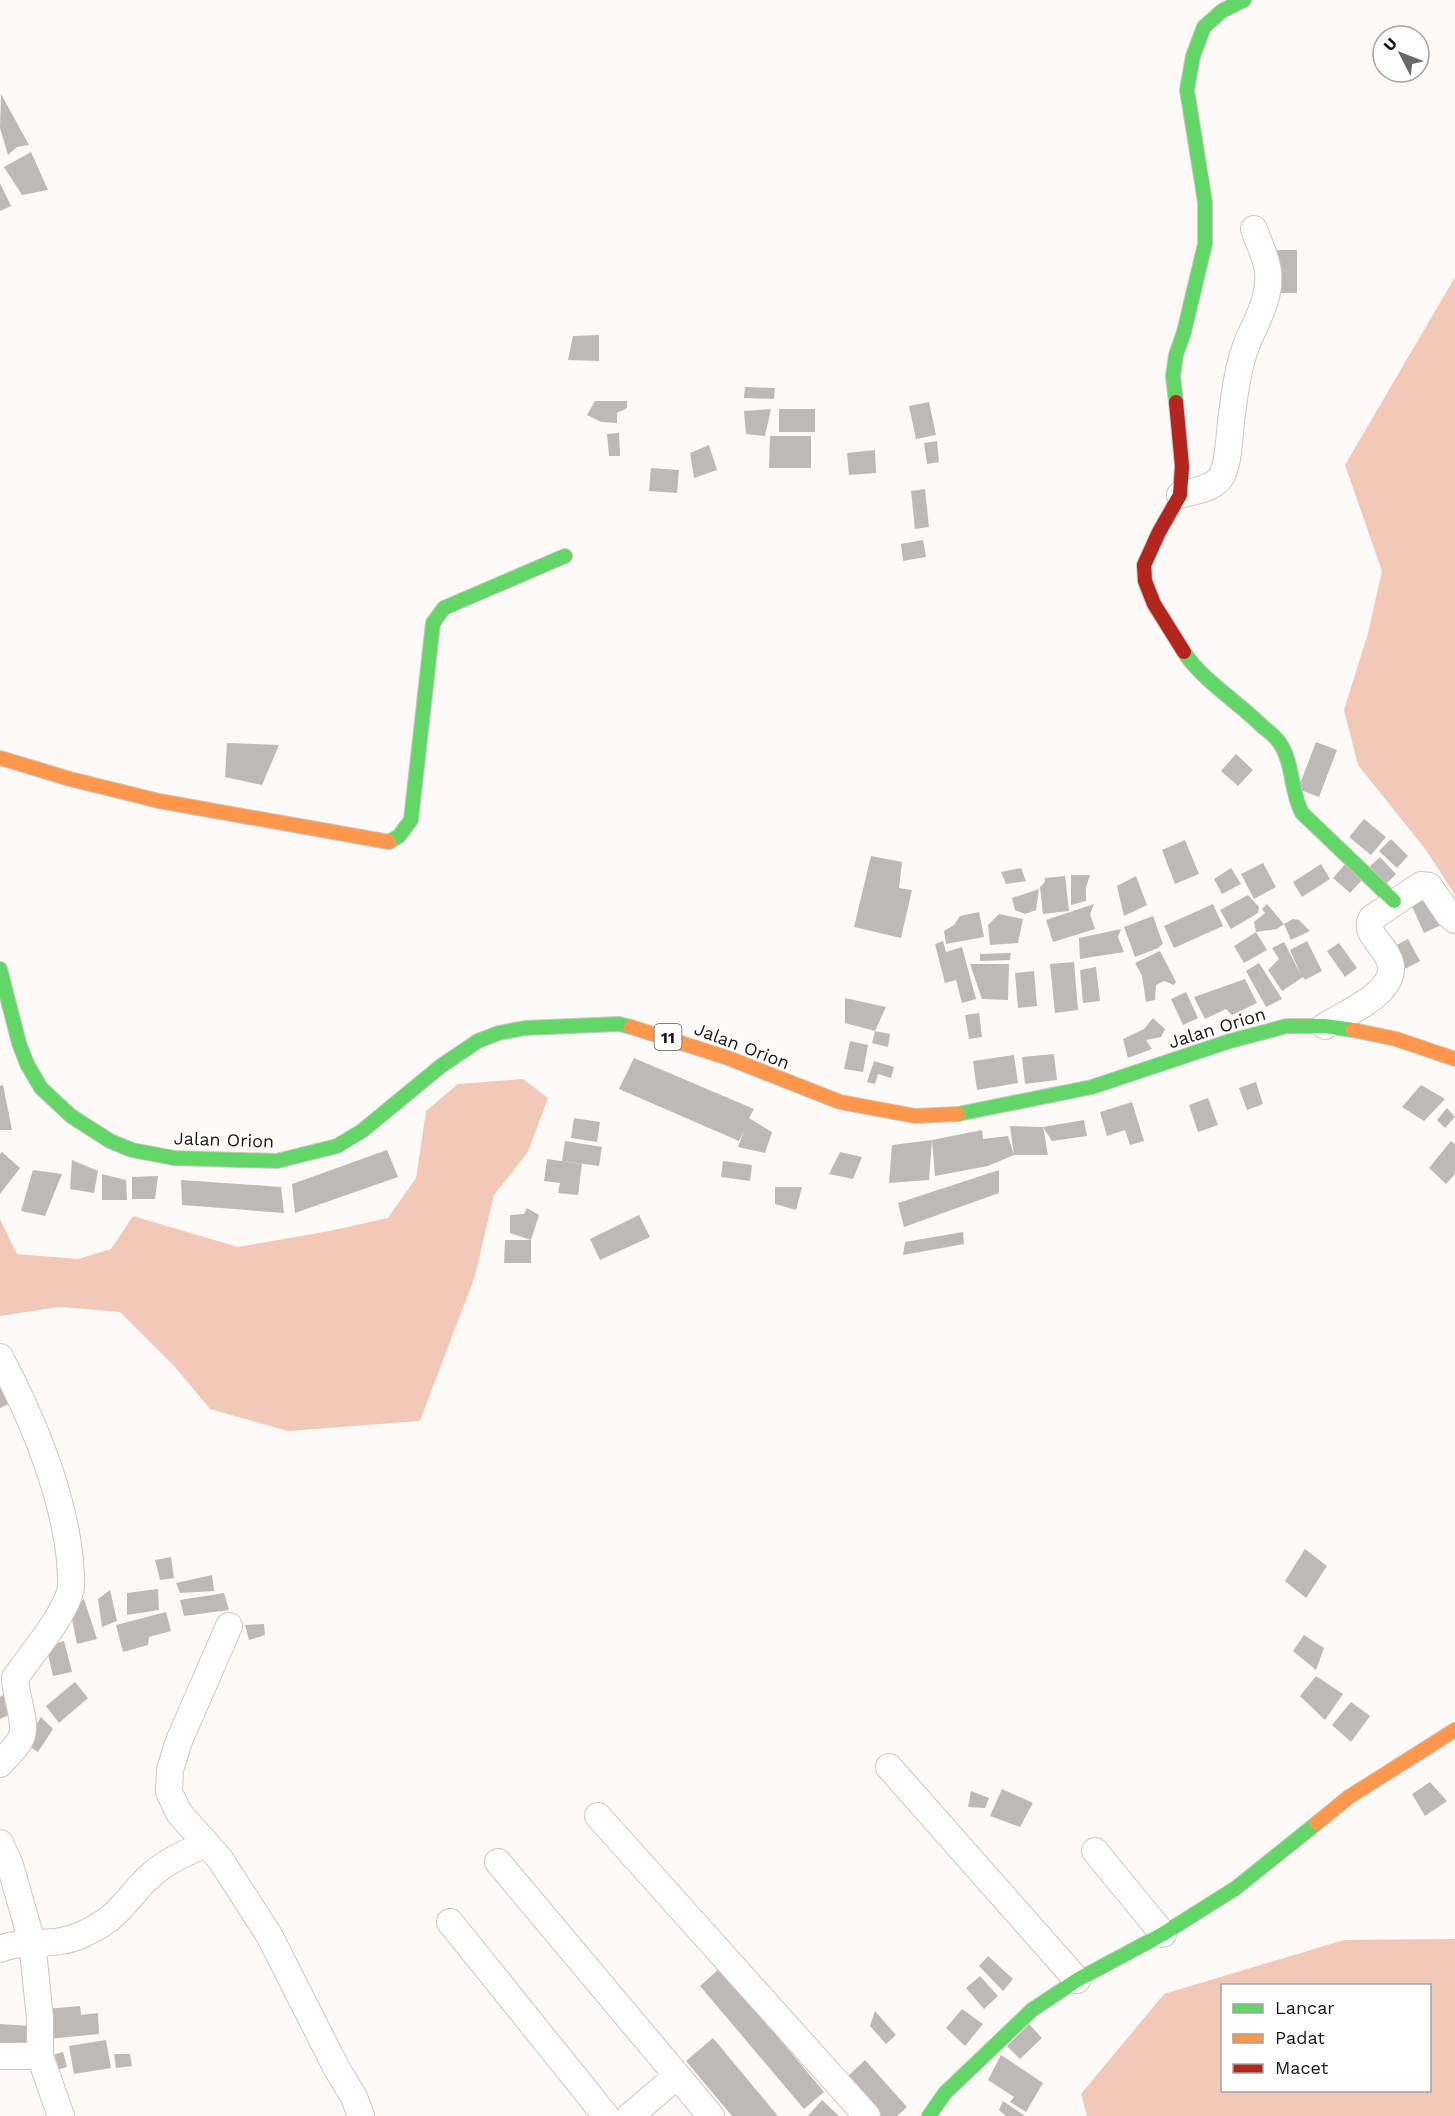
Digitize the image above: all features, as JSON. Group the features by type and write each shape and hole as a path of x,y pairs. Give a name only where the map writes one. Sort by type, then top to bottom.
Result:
{"main road":[{"path":"1244,0 1222,11 1204,27 1192,56 1187,90 1205,202 1204,244 1184,332 1176,355 1173,376 1182,466 1180,495 1159,532 1144,566 1145,581 1154,604 1186,656 1279,742 1288,760 1296,802 1302,813 1394,902"},
{"path":"0,758 70,779 159,801 389,842 403,833 411,820 433,623 444,608 565,556"},
{"name":"Jalan Orion","path":"0,969 19,1043 27,1064 41,1088 71,1116 110,1141 132,1150 174,1158 277,1161 337,1146 362,1131 441,1066 478,1041 499,1033 525,1028 619,1024 638,1028 728,1058 840,1101 915,1116 959,1114 1092,1087 1257,1033 1287,1026 1325,1026 1396,1039 1455,1059"},
{"path":"929,2116 945,2093 1032,2010 1077,1980 1163,1934 1236,1888 1349,1797 1455,1730"}],"street":[{"path":"1180,495 1213,486 1220,479 1225,468 1237,381 1246,346 1267,295 1268,272 1254,229"},
{"path":"1325,1026 1369,1000 1382,988 1391,972 1391,961 1370,930 1369,922 1372,918 1421,885 1429,886 1455,920"},
{"path":"0,1357 23,1400 47,1461 68,1538 71,1592 61,1612 15,1678 24,1729 21,1739 0,1764"},
{"path":"229,1626 179,1741 170,1770 169,1792 179,1813 220,1859 269,1935 337,2069 354,2097 361,2116"},
{"path":"889,1767 1077,1980"},
{"path":"598,1816 867,2116"},
{"path":"0,1843 10,1865 32,1942 40,2018 40,2056 61,2116"},
{"path":"0,1949 32,1942 56,1944 80,1936 109,1920 156,1871 172,1859 206,1844"},
{"path":"1095,1851 1163,1934"},
{"path":"498,1862 711,2116"},
{"path":"450,1922 606,2116"},
{"path":"0,2056 40,2056"},
{"path":"630,2116 677,2076"}],"shaded area":[{"path":"1455,277 1455,895 1426,850 1358,765 1344,710 1368,633 1382,571 1345,465"},
{"path":"523,1079 548,1098 528,1152 494,1195 475,1276 420,1421 288,1431 210,1409 175,1367 120,1312 59,1307 0,1316 0,1219 17,1254 78,1259 111,1249 133,1216 238,1247 388,1218 416,1178 426,1111 458,1084"},
{"path":"1455,1939 1455,2116 1087,2116 1081,2094 1164,1994 1344,1940"}],"building":[{"path":"1,94 29,145 17,147 8,155 0,128"},
{"path":"31,152 48,190 22,195 4,167"},
{"path":"0,183 11,206 0,211"},
{"path":"1270,250 1297,250 1297,293 1270,293"},
{"path":"599,335 599,361 568,360 573,336"},
{"path":"745,387 775,388 774,399 744,398"},
{"path":"595,401 627,401 627,408 617,413 617,423 601,422 587,415"},
{"path":"929,402 936,435 916,439 909,406"},
{"path":"771,409 765,436 746,434 744,411"},
{"path":"779,409 815,409 815,432 779,432"},
{"path":"619,433 620,456 609,456 607,434"},
{"path":"770,436 811,436 811,468 769,468"},
{"path":"937,441 939,462 927,464 924,443"},
{"path":"709,445 717,470 694,478 690,453"},
{"path":"875,450 876,473 849,475 847,453"},
{"path":"651,468 679,470 677,493 649,491"},
{"path":"925,489 929,527 915,529 911,491"},
{"path":"923,540 926,557 903,561 901,544"},
{"path":"1316,742 1337,750 1319,797 1298,789"},
{"path":"227,743 279,745 262,785 225,777"},
{"path":"1236,754 1253,770 1238,786 1221,771"},
{"path":"1364,819 1386,837 1371,855 1349,837"},
{"path":"1391,839 1408,856 1397,868 1379,851"},
{"path":"1185,840 1199,874 1175,884 1162,850"},
{"path":"871,856 902,862 899,888 912,890 901,938 854,927"},
{"path":"1380,857 1396,874 1383,887 1366,870"},
{"path":"1347,862 1365,877 1350,893 1333,878"},
{"path":"1263,863 1276,887 1254,899 1241,874"},
{"path":"1321,864 1330,879 1302,897 1293,882"},
{"path":"1021,868 1026,881 1006,884 1001,872"},
{"path":"1231,868 1241,884 1222,894 1214,879"},
{"path":"1071,875 1090,875 1086,887 1086,901 1071,905"},
{"path":"1065,876 1069,911 1043,914 1040,887 1045,882 1045,878"},
{"path":"1136,876 1147,905 1124,916 1117,886"},
{"path":"1039,889 1036,910 1025,914 1015,910 1012,898"},
{"path":"1427,894 1441,925 1424,933 1410,902"},
{"path":"1248,895 1259,907 1258,913 1231,929 1220,910"},
{"path":"1094,904 1090,914 1095,929 1053,942 1046,920"},
{"path":"1213,904 1223,926 1174,948 1164,926"},
{"path":"1267,904 1284,924 1277,929 1256,932 1254,922 1265,913 1262,909"},
{"path":"979,912 984,937 946,944 944,931 954,925 960,916"},
{"path":"999,914 1023,919 1018,943 990,945 988,925"},
{"path":"1153,916 1163,944 1135,957 1124,927"},
{"path":"1293,919 1299,920 1310,931 1291,940 1284,924"},
{"path":"1121,929 1118,937 1124,952 1080,959 1079,938"},
{"path":"1256,932 1267,950 1244,963 1234,946"},
{"path":"1408,939 1420,961 1403,970 1391,948"},
{"path":"943,941 946,952 962,947 976,999 962,1003 956,980 945,983 935,944"},
{"path":"1307,941 1322,971 1305,980 1303,977 1282,991 1268,970 1279,959 1272,948 1284,942 1301,975 1290,950"},
{"path":"1339,943 1357,968 1345,977 1327,951"},
{"path":"1160,951 1176,982 1174,985 1164,981 1156,985 1155,1000 1146,1002 1142,976 1135,963"},
{"path":"1011,953 1010,960 980,961 980,954"},
{"path":"1074,962 1078,1010 1055,1013 1050,964"},
{"path":"1259,963 1282,999 1266,1007 1246,971"},
{"path":"970,964 1009,964 1008,1000 982,999"},
{"path":"1096,967 1100,1001 1083,1003 1080,970"},
{"path":"1034,971 1037,1006 1018,1008 1015,973"},
{"path":"1245,979 1257,1003 1232,1015 1226,1009 1205,1019 1194,997"},
{"path":"1186,992 1198,1018 1183,1025 1171,999"},
{"path":"845,998 886,1007 875,1031 845,1023"},
{"path":"979,1013 982,1037 969,1039 965,1015"},
{"path":"1153,1018 1165,1029 1161,1037 1146,1040 1152,1049 1128,1058 1123,1039 1144,1029"},
{"path":"875,1031 890,1034 888,1047 872,1043"},
{"path":"850,1041 868,1045 863,1072 844,1069"},
{"path":"1054,1054 1057,1080 1025,1084 1022,1057"},
{"path":"1014,1055 1018,1083 977,1090 973,1061"},
{"path":"634,1058 754,1109 749,1118 772,1132 765,1153 738,1147 744,1131 739,1141 619,1089"},
{"path":"874,1061 894,1067 891,1078 878,1074 875,1084 867,1082"},
{"path":"1256,1082 1263,1104 1247,1110 1239,1088"},
{"path":"3,1085 12,1130 0,1130 0,1086"},
{"path":"1421,1085 1445,1099 1424,1121 1402,1107"},
{"path":"1208,1098 1218,1125 1198,1132 1189,1105"},
{"path":"1132,1102 1144,1141 1130,1145 1125,1130 1107,1136 1100,1112"},
{"path":"1447,1108 1455,1117 1445,1128 1437,1120"},
{"path":"574,1118 600,1122 597,1142 571,1138"},
{"path":"1084,1120 1087,1136 1052,1141 1043,1127"},
{"path":"1010,1126 1043,1127 1048,1155 1014,1155"},
{"path":"982,1130 983,1139 1008,1136 1014,1155 988,1166 935,1176 932,1140"},
{"path":"932,1140 929,1180 889,1183 892,1145"},
{"path":"565,1141 602,1147 599,1166 562,1161"},
{"path":"1451,1141 1455,1144 1455,1174 1446,1184 1429,1168"},
{"path":"387,1150 398,1177 295,1213 292,1184"},
{"path":"2,1152 20,1168 0,1194 0,1154"},
{"path":"840,1152 862,1157 853,1179 829,1174"},
{"path":"547,1159 582,1164 578,1195 558,1193 560,1183 544,1181"},
{"path":"72,1160 98,1171 94,1193 70,1189"},
{"path":"723,1161 752,1165 750,1181 721,1177"},
{"path":"33,1170 62,1174 45,1216 21,1211"},
{"path":"999,1170 999,1193 904,1227 898,1203"},
{"path":"102,1174 126,1180 127,1200 102,1200"},
{"path":"158,1176 155,1199 132,1199 132,1177"},
{"path":"181,1180 281,1187 284,1213 182,1205"},
{"path":"775,1187 802,1187 796,1210 775,1204"},
{"path":"527,1208 539,1215 531,1240 510,1233 510,1215 524,1214"},
{"path":"639,1215 650,1237 600,1260 590,1239"},
{"path":"963,1232 964,1244 903,1255 905,1242"},
{"path":"505,1240 531,1240 531,1263 504,1263"},
{"path":"0,1382 9,1404 0,1408"},
{"path":"1305,1549 1327,1566 1306,1598 1285,1581"},
{"path":"171,1557 174,1578 160,1580 155,1560"},
{"path":"212,1575 214,1591 180,1593 176,1583"},
{"path":"158,1589 159,1610 127,1615 127,1593"},
{"path":"110,1590 117,1621 102,1627 98,1599"},
{"path":"224,1593 229,1610 184,1616 180,1600"},
{"path":"84,1599 97,1639 77,1644 70,1609"},
{"path":"166,1612 171,1631 149,1637 148,1645 123,1652 116,1625"},
{"path":"264,1624 265,1635 249,1640 245,1625"},
{"path":"1304,1635 1324,1648 1316,1670 1293,1651"},
{"path":"64,1641 72,1672 53,1676 46,1646"},
{"path":"1316,1676 1343,1694 1325,1720 1300,1696"},
{"path":"75,1682 88,1698 59,1723 46,1706"},
{"path":"6,1693 17,1711 0,1719 0,1697"},
{"path":"1351,1702 1370,1716 1351,1742 1332,1725"},
{"path":"41,1717 53,1729 38,1752 24,1743"},
{"path":"1430,1782 1447,1801 1425,1816 1412,1794"},
{"path":"1002,1789 1033,1803 1020,1827 990,1816"},
{"path":"971,1791 989,1798 985,1808 968,1807"},
{"path":"988,1956 1013,1979 1003,1991 979,1966"},
{"path":"720,1968 824,2092 804,2109 700,1986"},
{"path":"980,1976 998,1996 984,2009 966,1988"},
{"path":"80,2006 81,2015 98,2013 99,2034 48,2039 46,2009"},
{"path":"962,2009 983,2024 965,2046 946,2028"},
{"path":"875,2011 896,2035 886,2044 870,2026"},
{"path":"0,2024 32,2026 35,2038 24,2050 0,2044"},
{"path":"1029,2024 1042,2038 1020,2059 1007,2046"},
{"path":"713,2038 778,2116 732,2116 686,2061"},
{"path":"106,2040 111,2068 74,2074 69,2046"},
{"path":"63,2052 67,2067 49,2072 45,2057"},
{"path":"114,2054 130,2054 132,2066 116,2068"},
{"path":"1001,2055 1043,2083 1026,2112 1010,2102 1014,2097 988,2080"},
{"path":"865,2060 907,2107 897,2116 881,2116 847,2077"},
{"path":"822,2100 839,2116 808,2116"},
{"path":"1003,2101 1025,2116 1006,2116 999,2110"}],"traffic: fast":[{"path":"1176,402 1173,376 1176,355 1184,332 1205,244 1205,202 1187,90 1193,56 1204,27 1222,11 1244,0"},
{"path":"389,842 399,836 411,820 433,623 444,608 565,556"},
{"path":"1184,652 1200,672 1277,740 1284,750 1295,796 1302,813 1394,901"},
{"path":"0,969 19,1043 27,1064 41,1088 71,1116 110,1141 132,1150 174,1158 277,1161 337,1146 362,1131 441,1066 478,1041 499,1033 525,1028 619,1024 631,1027"},
{"path":"958,1114 1092,1087 1230,1041 1287,1026 1325,1026 1353,1030"},
{"path":"929,2116 945,2093 1032,2010 1077,1980 1163,1934 1236,1888 1317,1823"}],"traffic: slow":[{"path":"0,758 70,779 159,801 389,842"},
{"path":"631,1027 728,1058 840,1102 915,1116 958,1114"},
{"path":"1353,1030 1396,1039 1455,1059"},
{"path":"1317,1823 1349,1797 1455,1730"}],"traffic: jam":[{"path":"1176,402 1182,466 1180,495 1144,565 1145,581 1154,604 1184,652"}]}
